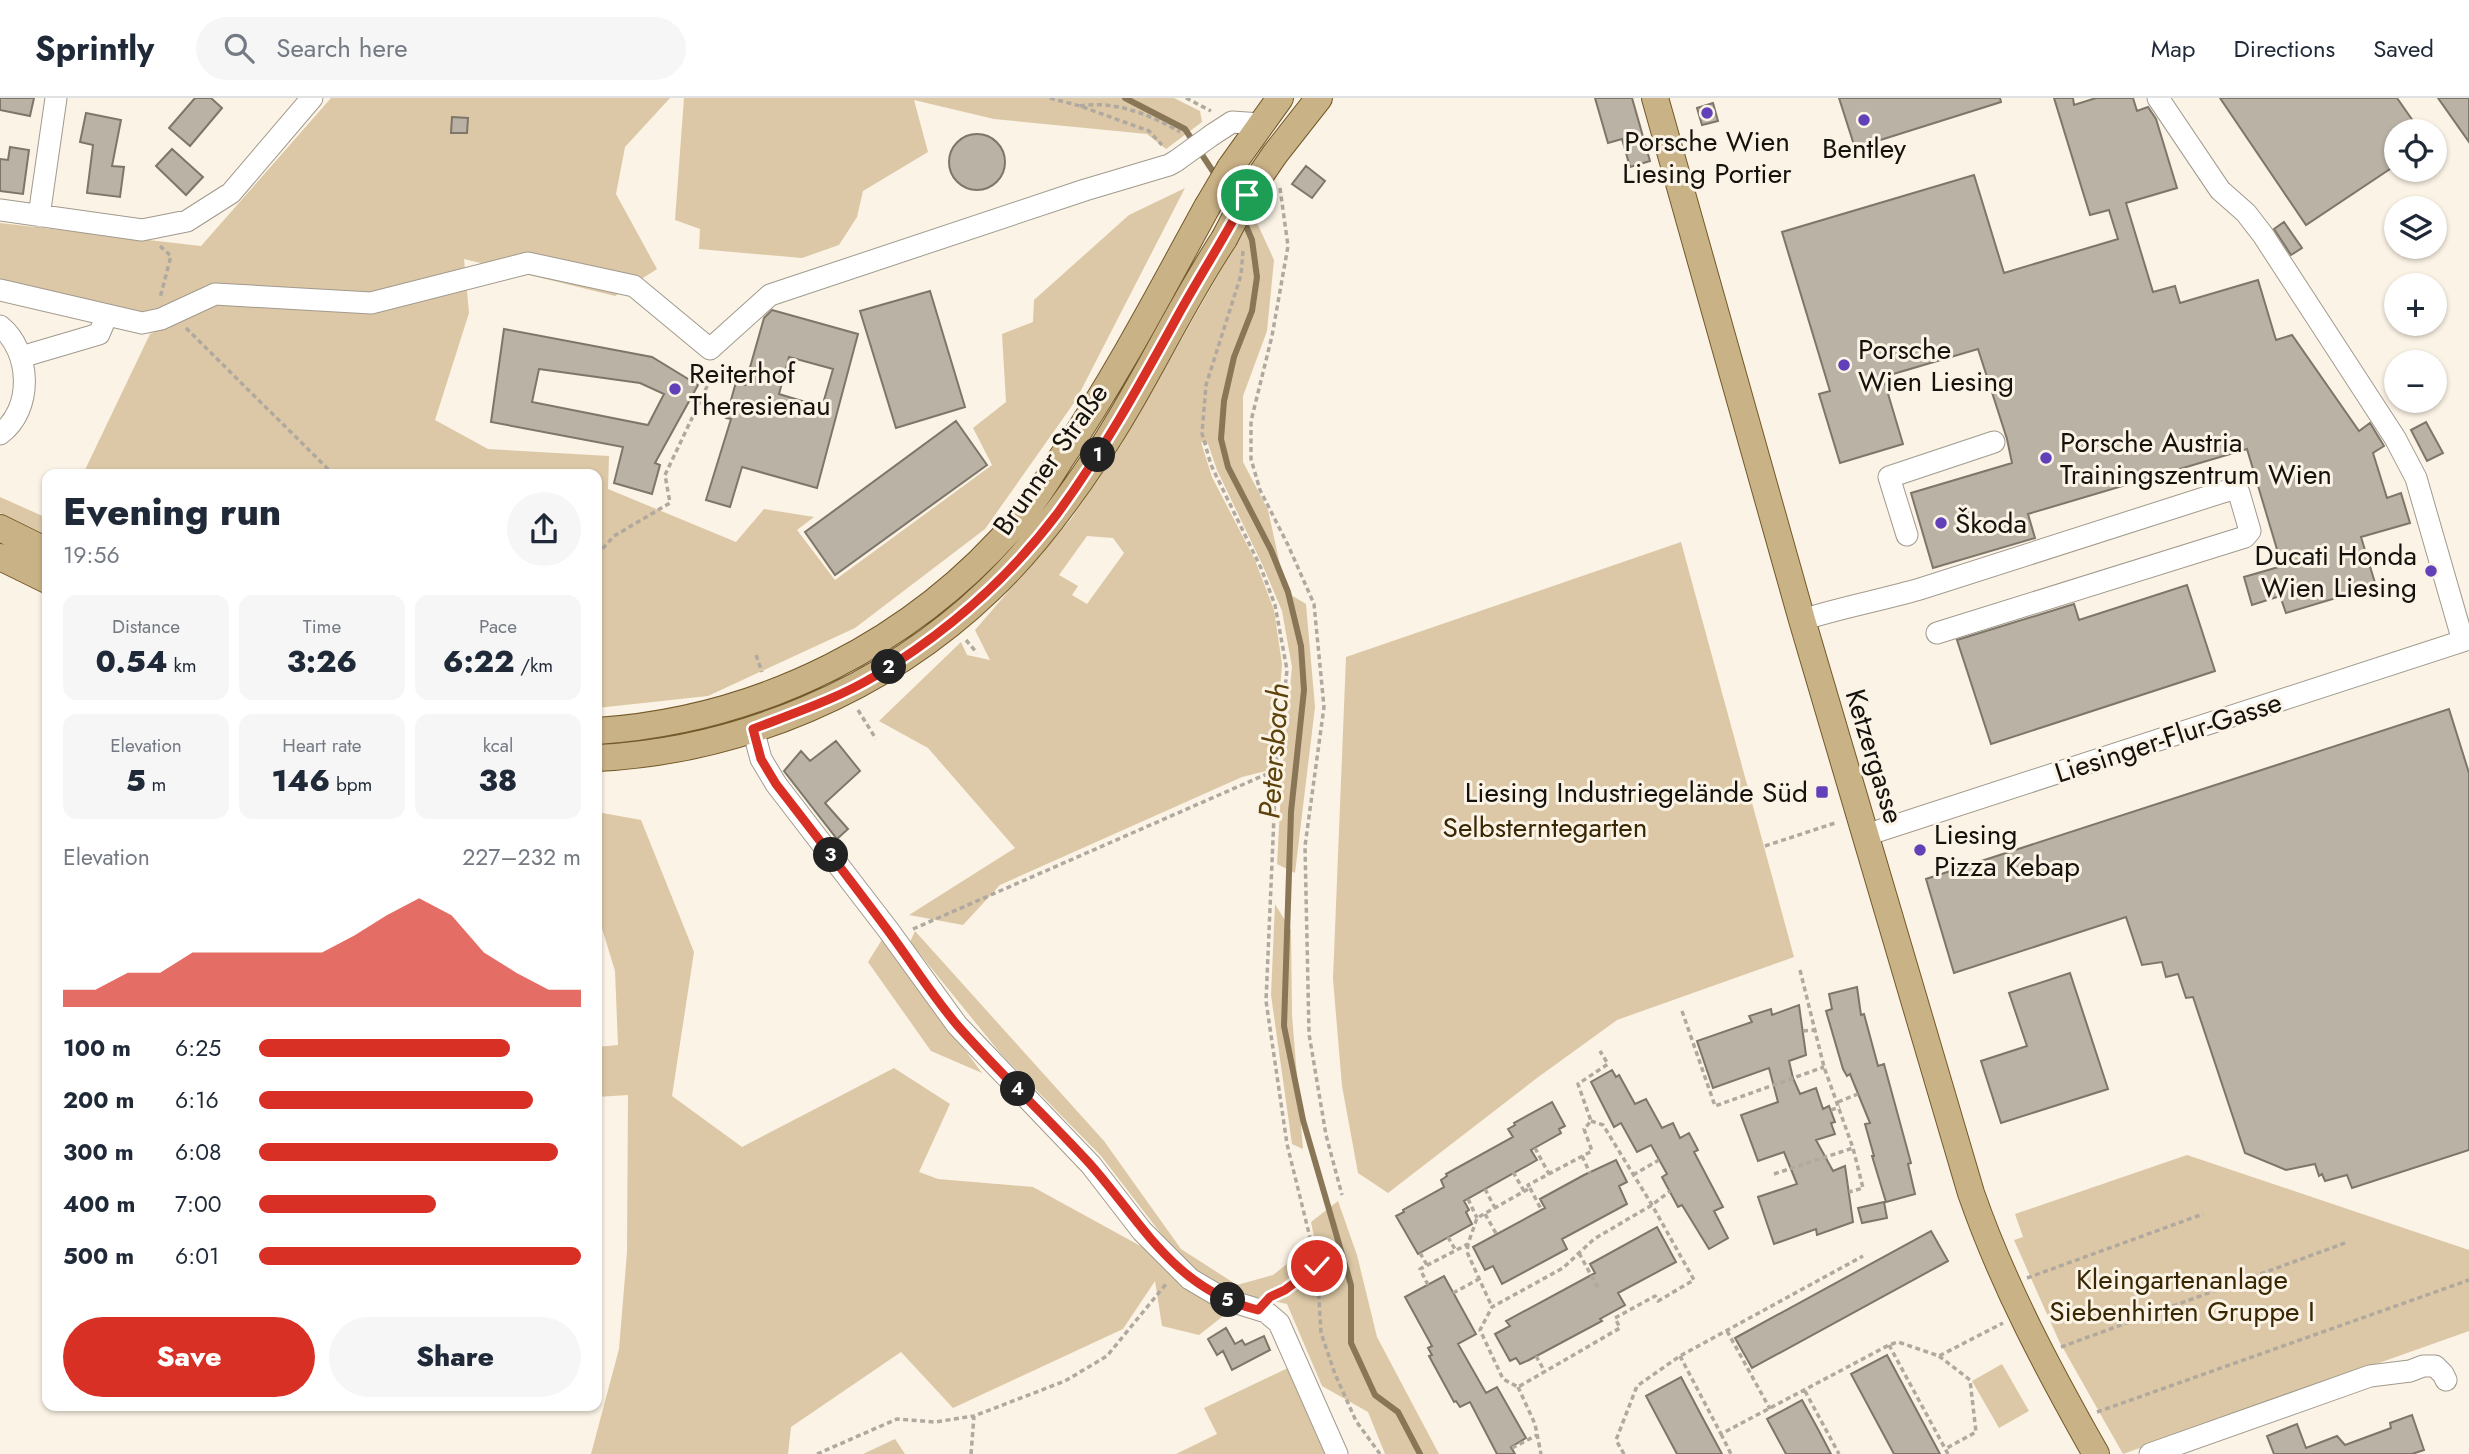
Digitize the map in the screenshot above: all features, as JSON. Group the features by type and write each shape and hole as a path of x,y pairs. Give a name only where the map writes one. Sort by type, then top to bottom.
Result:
{"main road":[{"name":"Brunner Straße","path":"602,731 683,720 806,681 851,659 897,629 943,595 984,558 1023,515 1097,407 1230,168 1280,98"},
{"name":"Brunner Straße","path":"602,757 674,750 753,729 821,703 873,677 952,622 988,591 1055,516 1122,417 1247,195 1319,98"},
{"name":"Ketzergasse","path":"1655,98 1802,620 1970,1193 1988,1243 2020,1314 2096,1454"},
{"path":"0,528 42,549"},
{"path":"0,557 42,578"}],"street":[{"path":"39,216 56,98"},
{"path":"0,210 142,230 187,221 231,194 312,98"},
{"path":"2158,98 2220,190 2246,213 2263,235 2395,438 2416,478 2466,640"},
{"path":"0,290 142,323 163,317 215,294 371,303 528,263 634,286 710,349 770,295 1085,190 1169,165 1232,122 1261,124"},
{"path":"21,357 99,334 107,314"},
{"path":"0,326 8,332 21,357 25,383 19,409 0,434"},
{"path":"1908,535 1889,477 1994,442"},
{"path":"1802,620 1852,604 1872,603 1923,588 2229,490 2239,493 2250,531 2245,537 1937,633"},
{"name":"Liesinger-Flur-Gasse","path":"1866,835 2466,640"},
{"path":"753,729 761,759 776,784 957,1025 1091,1165 1142,1231 1182,1272 1224,1299 1265,1312 1279,1323 1337,1454"},
{"path":"2150,1454 2370,1376 2435,1366 2444,1374 2446,1380"}],"path":[{"path":"1050,98 1149,131 1176,161"},
{"path":"1080,106 1098,103 1156,118 1181,133"},
{"path":"1275,154 1288,246 1272,336 1251,421 1251,459 1260,490 1289,545 1314,604 1324,706 1305,846 1309,1034 1326,1135 1342,1195"},
{"path":"171,256 163,317 240,380 328,469"},
{"path":"1244,258 1206,385 1202,433 1211,465 1261,568 1275,605 1287,670 1276,770 1266,1001 1287,1144 1317,1266 1321,1333 1335,1374 1356,1420 1380,1454"},
{"path":"602,549 614,536 670,503 665,475 712,376 710,349"},
{"path":"846,691 876,739"},
{"path":"889,931 917,928 1276,770"},
{"path":"1765,846 1835,823"},
{"path":"1800,970 1824,1067 1853,1148 1863,1188 1849,1192"},
{"path":"1682,1011 1715,1106 1824,1067"},
{"path":"1803,1031 1814,1030"},
{"path":"1591,1121 1578,1084 1608,1063 1600,1051"},
{"path":"1830,1110 1858,1094"},
{"path":"1542,1211 1528,1185 1592,1151 1584,1129 1591,1121"},
{"path":"1518,1387 1620,1328 1615,1318 1655,1296 1658,1301 1694,1280 1604,1125 1591,1121"},
{"path":"1535,1148 1549,1174"},
{"path":"1774,1174 1853,1148"},
{"path":"1582,1156 1590,1173"},
{"path":"1633,1175 1659,1160"},
{"path":"1513,1172 1524,1191"},
{"path":"1492,1307 1467,1252 1468,1244 1477,1218 1530,1188"},
{"path":"1485,1189 1495,1208"},
{"path":"1541,1454 1535,1424 1518,1387 1503,1379 1480,1329 1492,1307 1563,1268 1594,1239 1652,1205 1670,1191"},
{"path":"1468,1199 1477,1218"},
{"path":"1485,1214 1497,1235"},
{"path":"2027,1278 2203,1214"},
{"path":"1448,1237 1455,1251"},
{"path":"2059,1348 2345,1243"},
{"path":"1428,1284 1420,1269 1468,1244"},
{"path":"1420,1253 1427,1265"},
{"path":"1579,1253 1598,1288"},
{"path":"1624,1454 1616,1440 1637,1386 1680,1356 1863,1256"},
{"path":"1258,1310 1270,1297 1285,1290 1317,1266"},
{"path":"817,1454 897,1419 935,1422 974,1416 1065,1381 1107,1356 1163,1286 1182,1272"},
{"path":"1453,1293 1479,1279"},
{"path":"2095,1413 2469,1280"},
{"path":"1939,1356 2020,1314"},
{"path":"1727,1331 1770,1409"},
{"path":"1721,1434 1898,1342 1939,1356 1970,1380 1976,1432 1945,1449"},
{"path":"1889,1345 1948,1454"},
{"path":"1536,1356 1545,1372"},
{"path":"1680,1356 1731,1454"},
{"path":"1805,1391 1839,1454"},
{"path":"971,1454 974,1416"},
{"path":"1512,1448 1537,1435"}],"green space":[{"path":"331,98 670,98 625,147 616,194 657,269 615,296 464,259 469,313 435,420 488,449 609,456 608,489 736,542 764,509 814,517 797,530 835,580 992,465 973,428 1006,402 1002,334 1033,322 1034,300 1129,215 1185,188 1076,400 985,529 855,628 708,696 602,707 602,469 85,469 150,334 159,330 146,316 0,279 0,223 201,246"},
{"path":"684,98 1174,98 1200,111 1202,122 1166,149 1147,134 994,119 914,100 928,152 863,191 857,217 839,245 802,258 699,249 700,229 675,220"},
{"path":"1253,214 1274,260 1267,331 1243,396 1243,462 1268,510 1286,592 1306,604 1315,707 1295,873 1277,864 1292,667 1282,611 1217,470 1208,444 1201,442 1212,477 1255,560 1274,610 1282,664 1274,769 1242,777 1000,885 963,925 909,915 1015,848 928,748 879,721 961,642 967,655 990,660 975,630 1071,519 1121,445","holes":["1087,536 1113,538 1124,553 1087,604 1072,595 1078,586 1059,575"]},
{"path":"0,497 42,516 42,533 0,513"},
{"name":"Selbsterntegarten","path":"1681,542 1794,957 1617,1020 1388,1193 1358,1173 1342,1086 1333,979 1346,657"},
{"path":"602,813 641,820 694,952 672,1096 742,1147 894,1068 950,1104 919,1172 938,1179 1033,1187 1146,1249 1182,1283 1227,1313 1199,1335 1162,1326 1155,1281 1123,1329 953,1408 901,1352 791,1427 788,1454 591,1454 619,1349 627,1252 628,1095 602,1097 602,1047 618,1045 615,971 602,928"},
{"path":"1275,904 1291,930 1292,1015 1303,1149 1292,1144 1271,995"},
{"path":"915,931 1104,1141 1181,1249 1237,1285 1273,1275 1315,1242 1311,1222 1338,1201 1357,1255 1377,1337 1439,1454 1385,1454 1368,1412 1322,1386 1287,1304 1232,1292 1189,1270 1101,1156 1001,1054 910,942"},
{"path":"883,938 982,1073 931,1051 868,962"},
{"name":"Kleingartenanlage Siebenhirten Gruppe I","path":"2187,1155 2469,1250 2469,1331 2123,1454 2059,1341 2014,1240 2023,1237 2015,1214"},
{"path":"2002,1364 2029,1411 1999,1428 1972,1381"},
{"path":"1288,1368 1325,1454 1176,1454 1217,1434 1204,1408"},
{"path":"895,1439 905,1454 863,1454"}],"building":[{"path":"0,98 34,98 30,116 0,110"},
{"path":"195,98 211,98 222,108 190,146 169,128"},
{"path":"1595,98 1632,98 1650,161 1630,167 1622,139 1608,143"},
{"path":"1839,98 2000,98 2001,102 1855,148"},
{"path":"2054,98 2073,98 2074,105 2096,98 2133,98 2137,111 2148,107 2156,119 2177,188 2126,203 2153,292 2175,286 2180,303 2258,280 2276,340 2292,335 2359,431 2370,423 2384,446 2373,453 2387,498 2401,493 2410,523 2361,537 2376,586 2286,613 2280,596 2252,605 2244,577 2282,566 2247,449 2028,514 2035,538 1933,568 1911,493 2012,463 1978,349 1883,377 1903,444 1840,463 1819,394 1830,391 1782,232 1974,175 2004,273 2118,239 2109,210 2090,215"},
{"path":"2220,98 2397,98 2412,119 2384,119 2384,173 2306,225"},
{"path":"2438,98 2469,98 2469,142"},
{"name":"Porsche Wien Liesing Portier","path":"1713,103 1718,121 1702,125 1697,108"},
{"path":"86,113 121,120 112,166 124,167 120,197 87,193 93,145 80,142"},
{"path":"452,117 468,118 467,133 451,133"},
{"path":"977,134 992,139 1000,147 1005,162 1000,177 992,185 977,190 962,185 954,177 949,162 954,147 962,139"},
{"path":"10,147 29,150 23,194 0,191 0,159 8,160"},
{"path":"172,149 203,177 186,195 156,166"},
{"path":"1306,166 1325,181 1312,198 1292,184"},
{"path":"2284,222 2302,248 2291,255 2274,229"},
{"path":"930,291 965,407 896,428 860,311"},
{"path":"772,310 858,334 817,488 742,467 730,507 706,500 731,419 726,418 736,382 745,385 764,318","holes":["789,357 833,369 822,407 779,394"]},
{"name":"Reiterhof Theresienau","path":"504,329 652,357 698,385 655,463 660,465 652,494 614,483 623,447 491,422","holes":["539,369 640,383 664,394 648,425 532,402"]},
{"path":"956,421 987,465 835,575 805,532"},
{"path":"2426,422 2443,453 2427,461 2411,430"},
{"path":"2187,585 2215,671 1991,744 1957,640 2074,604 2079,620"},
{"path":"2449,709 2469,773 2469,1150 2352,1188 2347,1175 2325,1181 2322,1174 2319,1176 2315,1164 2286,1170 2245,1153 2193,997 2186,998 2178,974 2166,977 2162,962 2142,965 2126,917 1954,973 1926,879"},
{"path":"836,741 860,771 825,803 848,829 837,839 784,771 801,751 810,761"},
{"path":"2070,973 2108,1089 2001,1123 1981,1061 2027,1046 2009,993"},
{"path":"1857,987 1861,1015 1864,1014 1878,1066 1884,1064 1911,1163 1908,1164 1915,1194 1886,1202 1865,1124 1870,1123 1850,1074 1847,1076 1843,1069 1826,1011 1832,1009 1829,994"},
{"path":"1799,1005 1806,1055 1789,1061 1793,1078 1800,1094 1816,1088 1823,1109 1829,1106 1835,1122 1831,1123 1835,1134 1816,1140 1833,1171 1845,1166 1853,1222 1817,1235 1816,1229 1774,1244 1758,1197 1797,1184 1784,1152 1758,1161 1741,1115 1778,1102 1769,1068 1713,1088 1697,1041 1752,1022 1749,1016 1771,1009 1772,1015"},
{"path":"1612,1070 1616,1077 1619,1075 1635,1104 1646,1099 1662,1128 1673,1123 1680,1138 1689,1133 1698,1150 1694,1152 1723,1207 1714,1211 1728,1238 1709,1249 1682,1205 1678,1207 1662,1177 1667,1174 1651,1145 1637,1152 1621,1123 1614,1127 1591,1082"},
{"path":"1552,1102 1565,1126 1559,1129 1561,1133 1531,1150 1537,1160 1464,1201 1472,1224 1418,1254 1396,1216 1444,1187 1441,1180 1446,1174 1513,1137 1508,1129 1515,1125 1514,1123"},
{"path":"1616,1160 1627,1182 1619,1186 1627,1204 1562,1239 1567,1249 1502,1284 1493,1266 1485,1270 1473,1247 1545,1208 1540,1199"},
{"path":"1884,1202 1887,1218 1862,1223 1858,1208"},
{"path":"1657,1227 1676,1262 1618,1293 1625,1305 1600,1319 1602,1321 1520,1364 1516,1358 1510,1361 1495,1334 1510,1326 1506,1321 1595,1273 1590,1264"},
{"path":"1931,1231 1948,1261 1752,1368 1735,1338"},
{"path":"1444,1276 1476,1334 1458,1344 1486,1393 1497,1387 1526,1438 1511,1447 1515,1454 1497,1454 1470,1402 1460,1407 1454,1402 1429,1356 1432,1355 1428,1348 1432,1346 1405,1297"},
{"path":"1226,1328 1235,1344 1242,1340 1245,1345 1264,1336 1270,1350 1232,1370 1223,1351 1217,1355 1208,1339"},
{"path":"1887,1355 1940,1454 1894,1454 1851,1374"},
{"path":"1681,1377 1722,1454 1677,1454 1646,1396"},
{"path":"1802,1400 1831,1454 1786,1454 1767,1419"},
{"path":"2412,1415 2424,1450 2412,1454 2274,1454 2267,1436 2297,1424 2306,1448 2337,1436 2345,1445 2391,1428 2390,1423"}],"waterway":[{"name":"Petersbach","path":"1125,98 1185,129 1216,176"},
{"name":"Petersbach","path":"1244,221 1252,240 1257,277 1252,311 1234,357 1224,401 1221,439 1228,467 1271,550 1288,592 1301,646 1304,690 1291,812 1284,1026 1303,1120 1351,1285 1351,1343 1375,1395 1398,1412 1420,1454"}],"place":[{"name":"Porsche Wien Liesing Portier","path":"1707,113"},
{"name":"Bentley","path":"1864,120"},
{"name":"Porsche Wien Liesing","path":"1844,365"},
{"name":"Reiterhof Theresienau","path":"675,389"},
{"name":"Porsche Austria Trainingszentrum Wien","path":"2046,458"},
{"name":"Škoda","path":"1941,523"},
{"name":"Ducati Honda Wien Liesing","path":"2431,571"},
{"name":"Liesing Industriegelände Süd","path":"1822,792"},
{"name":"Liesing Pizza Kebap","path":"1920,850"}],"route":[{"path":"1247,195 1122,417 1055,516 1013,565 988,591 936,635 873,677 821,703 753,729 761,759 776,784 957,1025 1091,1165 1142,1231 1182,1272 1224,1299 1258,1310 1270,1297 1285,1290 1317,1266"}]}
